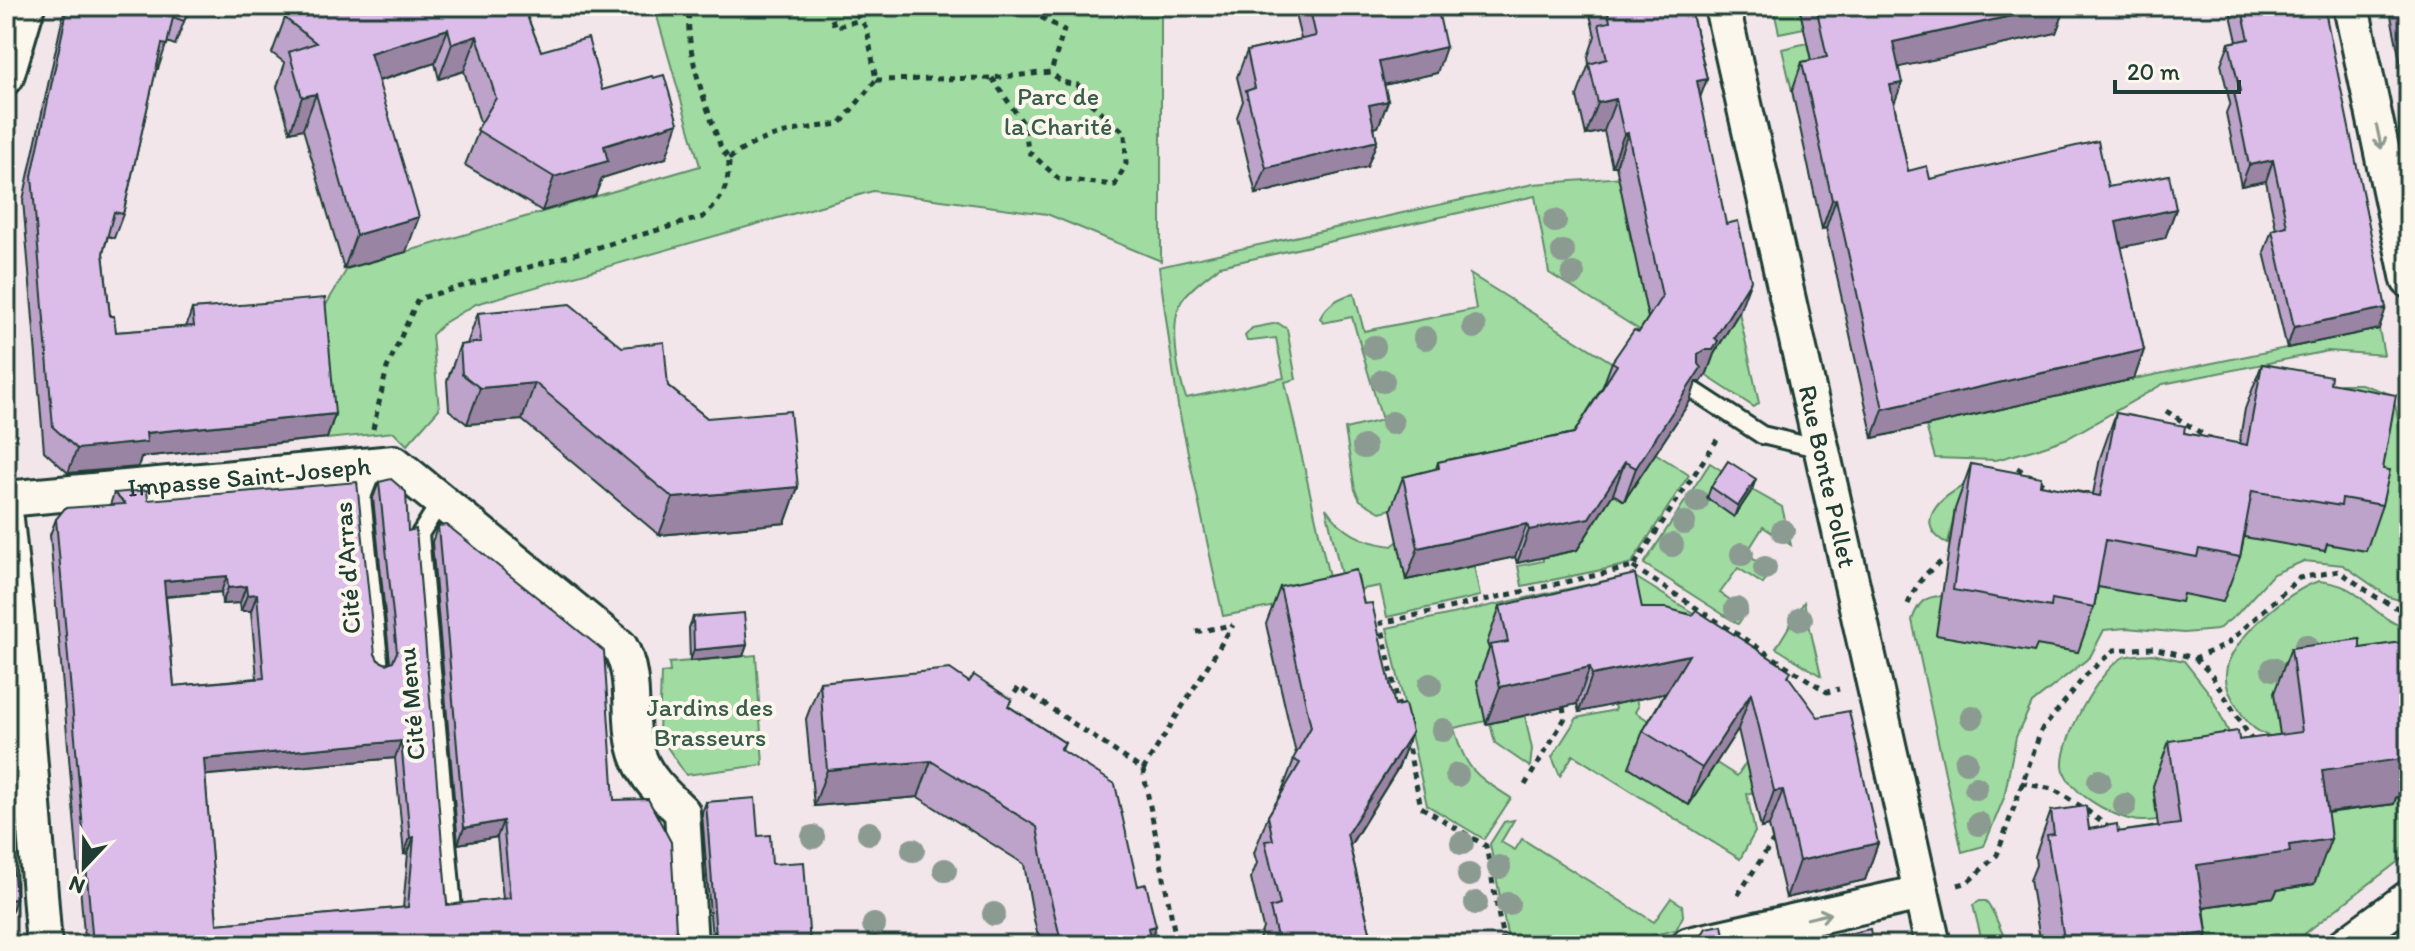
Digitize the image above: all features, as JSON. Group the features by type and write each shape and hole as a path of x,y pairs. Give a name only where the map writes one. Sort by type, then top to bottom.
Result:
{"street":[{"path":"6,77 27,6"},
{"name":"Rue Bonte Pollet","path":"1722,6 1933,945"},
{"path":"2351,6 2409,280"},
{"name":"Impasse Saint-Joseph","path":"6,499 394,463 620,647 629,662 638,756 651,781 682,812 690,945"},
{"path":"6,519 12,650 44,945"},
{"path":"1689,945 1921,893"},
{"path":"2345,945 2409,898"}],"lane":[{"path":"1696,392 1762,435 1821,449"},
{"name":"Cité d'Arras","path":"374,466 362,497 380,669"},
{"name":"Cité Menu","path":"441,501 420,534 453,909"}],"path":[{"path":"374,466 372,434 387,368 418,299 703,217 721,201 729,178 729,159 721,148 695,67 687,24 689,6"},
{"path":"729,159 743,148 776,134 840,124 876,80 867,29 851,6"},
{"path":"1021,6 1064,30 1051,72"},
{"path":"832,19 835,27 861,20"},
{"path":"876,80 992,78 1051,72"},
{"path":"992,78 1025,126 1028,151 1059,179 1115,185 1126,164 1125,133 1087,100 1078,85 1061,82 1051,72"},
{"path":"2166,411 2195,427 2221,447"},
{"path":"1400,711 1381,623 1633,567 1733,416"},
{"path":"2017,468 2058,492"},
{"path":"1908,604 1917,583 1929,569 1946,559"},
{"path":"1633,567 1827,692 1875,682"},
{"path":"2195,658 2226,645 2299,578 2339,571 2376,597 2409,614"},
{"path":"1177,945 1143,770 1233,625 1196,632"},
{"path":"1746,655 1753,644"},
{"path":"1921,893 1968,882 1997,855 2041,731 2086,675 2114,650 2153,648 2195,658 2210,673 2260,750"},
{"path":"1005,709 1019,687 1143,770"},
{"path":"1525,785 1565,718 1563,707"},
{"path":"1403,726 1421,807 1486,846 1504,945"},
{"path":"2021,783 2053,789 2085,809 2118,836"},
{"path":"1726,900 1737,897 1773,841"}],"green space":[{"name":"Parc de la Charité","path":"654,6 1161,6 1161,261 1047,214 873,191 476,304 444,323 432,335 439,409 407,445 394,432 327,439 316,322 347,269 700,166"},
{"path":"1773,6 1799,6 1804,28 1779,33"},
{"path":"1807,43 1817,86 1792,91 1782,49"},
{"path":"1623,177 1631,241 1637,241 1639,276 1647,311 1652,311 1646,334 1549,273 1535,196 1220,266 1195,285 1178,308 1176,320 1178,363 1186,398 1284,378 1276,338 1247,341 1245,336 1252,328 1278,323 1287,329 1296,379 1285,382 1333,595 1223,616 1178,406 1159,267 1533,184"},
{"path":"1470,274 1619,367 1591,430 1428,500 1380,512 1360,500 1355,490 1345,429 1382,420 1352,317 1323,323 1320,318 1334,302 1354,293 1364,331 1476,309"},
{"path":"1739,312 1759,403 1754,407 1705,375 1704,370"},
{"path":"2379,329 2384,355 2328,351 2163,384 2068,438 1996,460 1935,458 1926,426 2134,379"},
{"path":"2361,384 2393,395 2409,471 2409,603 2389,597 2343,565 2304,561 2273,574 2237,614 2217,630 2184,633 2126,628 2104,630 2090,657 2032,703 2016,737 2004,798 1984,846 1962,852 1912,620 1919,605 1931,597 1943,596 1937,635 2034,652 2036,645 2077,652 2073,582 2182,594 2213,564 2328,387"},
{"path":"1655,453 1689,475 1631,564 1522,586 1518,566 1543,561 1543,557"},
{"path":"1710,463 1724,472 1734,516 1752,490 1782,507 1791,545 1763,527 1746,554 1771,571 1763,584 1738,568 1720,593 1747,611 1738,624 1644,564"},
{"path":"1967,484 1955,510 1948,544 1931,528 1930,519 1940,503"},
{"path":"1326,508 1339,524 1362,539 1392,546 1398,541 1406,580 1474,566 1480,596 1387,617 1380,586 1345,592"},
{"path":"1632,575 1730,636 1495,678 1486,721 1454,728 1468,763 1511,798 1484,839 1427,805 1387,628"},
{"path":"2319,581 2349,589 2386,618 2409,630 2409,684 2281,739 2273,737 2251,725 2233,700 2226,679 2229,661 2248,632 2262,618 2292,595"},
{"path":"1804,602 1821,676 1776,648"},
{"path":"2152,654 2184,661 2210,694 2241,757 2158,820 2139,821 2124,818 2090,800 2071,784 2063,765 2075,723 2103,677 2122,658"},
{"name":"Jardins des Brasseurs","path":"756,655 763,765 686,775 659,735 661,673 670,672 669,663"},
{"path":"1634,691 1638,707 1635,712 1737,776 1747,761 1760,790 1747,794 1755,832 1740,859 1573,755 1560,776 1552,757 1577,718 1615,710 1613,696"},
{"path":"1525,716 1532,749 1530,767 1495,743 1490,723"},
{"path":"2409,796 2409,853 2290,945 2186,945 2166,912 2273,897 2273,890 2314,884 2289,818"},
{"path":"1514,820 1501,842 1515,850 1522,839 1654,922 1671,898 1682,905 1683,916 1676,930 1610,945 1509,945 1490,844 1504,822"},
{"path":"1986,901 1990,906 2009,945 1983,945 1973,905"},
{"path":"2409,919 2409,945 2374,945"}],"building":[{"path":"68,6 190,6 184,21 173,17 167,45 162,44 123,214 114,212 103,253 110,316 114,316 116,332 194,326 192,309 325,298 335,414 146,433 147,442 77,449 53,427 32,176"},
{"path":"294,6 523,6 541,51 588,38 602,90 664,75 678,123 604,146 608,161 554,177 477,130 496,98 477,36 452,44 448,29 370,53 419,217 356,235 316,94 302,97 289,52 316,43 285,18"},
{"path":"1309,6 1437,6 1446,47 1379,62 1388,101 1369,105 1377,141 1266,168 1246,91 1255,88 1247,51 1316,36"},
{"path":"1607,6 1690,6 1707,79 1697,81 1726,224 1738,221 1751,280 1715,338 1718,341 1713,350 1698,354 1701,368 1636,468 1625,462 1589,518 1529,530 1527,524 1418,548 1403,477 1439,468 1438,462 1574,433 1617,365 1612,362 1634,330 1639,332 1662,296 1628,133 1624,134 1616,99 1598,103 1589,64 1607,59 1599,24 1610,22"},
{"path":"1816,6 2056,6 1893,42 1902,83 1890,85 1908,171 1927,166 1930,179 2098,141 2108,187 2169,175 2176,209 2116,222 2144,350 1883,409 1802,62 1827,57"},
{"path":"2241,6 2324,6 2386,308 2294,327 2272,230 2287,226 2273,160 2249,165 2234,92 2240,91 2229,43 2249,39"},
{"path":"2401,6 2409,6 2409,43"},
{"path":"570,304 622,347 664,342 668,386 707,418 790,411 798,487 673,498 535,383 480,388 462,374 460,345 481,342 478,313"},
{"path":"2262,364 2331,376 2330,383 2396,395 2383,469 2390,470 2382,505 2342,498 2341,506 2252,491 2240,557 2199,549 2197,557 2106,540 2094,607 2052,599 2051,607 1953,590 1971,464 2041,477 2040,485 2100,496 2116,413 2185,426 2184,433 2247,445"},
{"path":"1728,461 1756,479 1738,506 1711,487"},
{"path":"391,479 406,492 408,531 416,529 447,905 510,898 503,821 464,828 438,526 447,525 604,651 614,800 648,799 671,842 676,930 682,942 670,945 93,945 56,519 65,508 125,504 114,493 147,490 148,500 357,482 375,654 378,660 386,664 393,661 397,652 379,482","holes":["227,576 228,588 246,586 247,595 257,594 264,678 174,686 164,581","401,741 410,838 414,837 408,907 217,924 204,759"]},
{"path":"1356,570 1364,604 1372,603 1395,706 1405,704 1412,732 1347,834 1373,945 1279,945 1270,908 1280,905 1265,841 1273,840 1268,816 1300,763 1293,759 1311,727 1280,587"},
{"path":"1635,574 1642,608 1666,608 1692,615 1696,610 1791,671 1788,676 1818,717 1849,711 1878,843 1799,861 1783,790 1774,791 1751,693 1702,768 1643,731 1689,655 1592,675 1590,667 1500,687 1490,645 1508,642 1500,606"},
{"path":"744,613 747,645 694,650 693,617"},
{"path":"2360,639 2360,648 2409,641 2409,758 2322,770 2331,839 2289,845 2290,852 2197,865 2207,933 2166,939 2167,945 2065,945 2047,835 2054,834 2051,811 2086,806 2089,829 2117,824 2118,832 2180,824 2169,741 2238,731 2239,740 2302,732 2291,648"},
{"path":"950,669 969,682 974,675 1012,700 1008,706 1065,743 1060,749 1115,784 1138,886 1146,884 1156,926 1148,928 1152,945 1062,945 1037,827 931,761 827,770 820,682"},
{"path":"6,776 16,899 6,900"},
{"path":"755,798 758,836 770,835 772,864 804,862 810,945 778,945 777,940 710,945 714,932 716,936 706,802"},
{"path":"1722,925 1726,945 1696,945 1706,928"},
{"path":"1870,929 1873,945 1798,945"}]}
